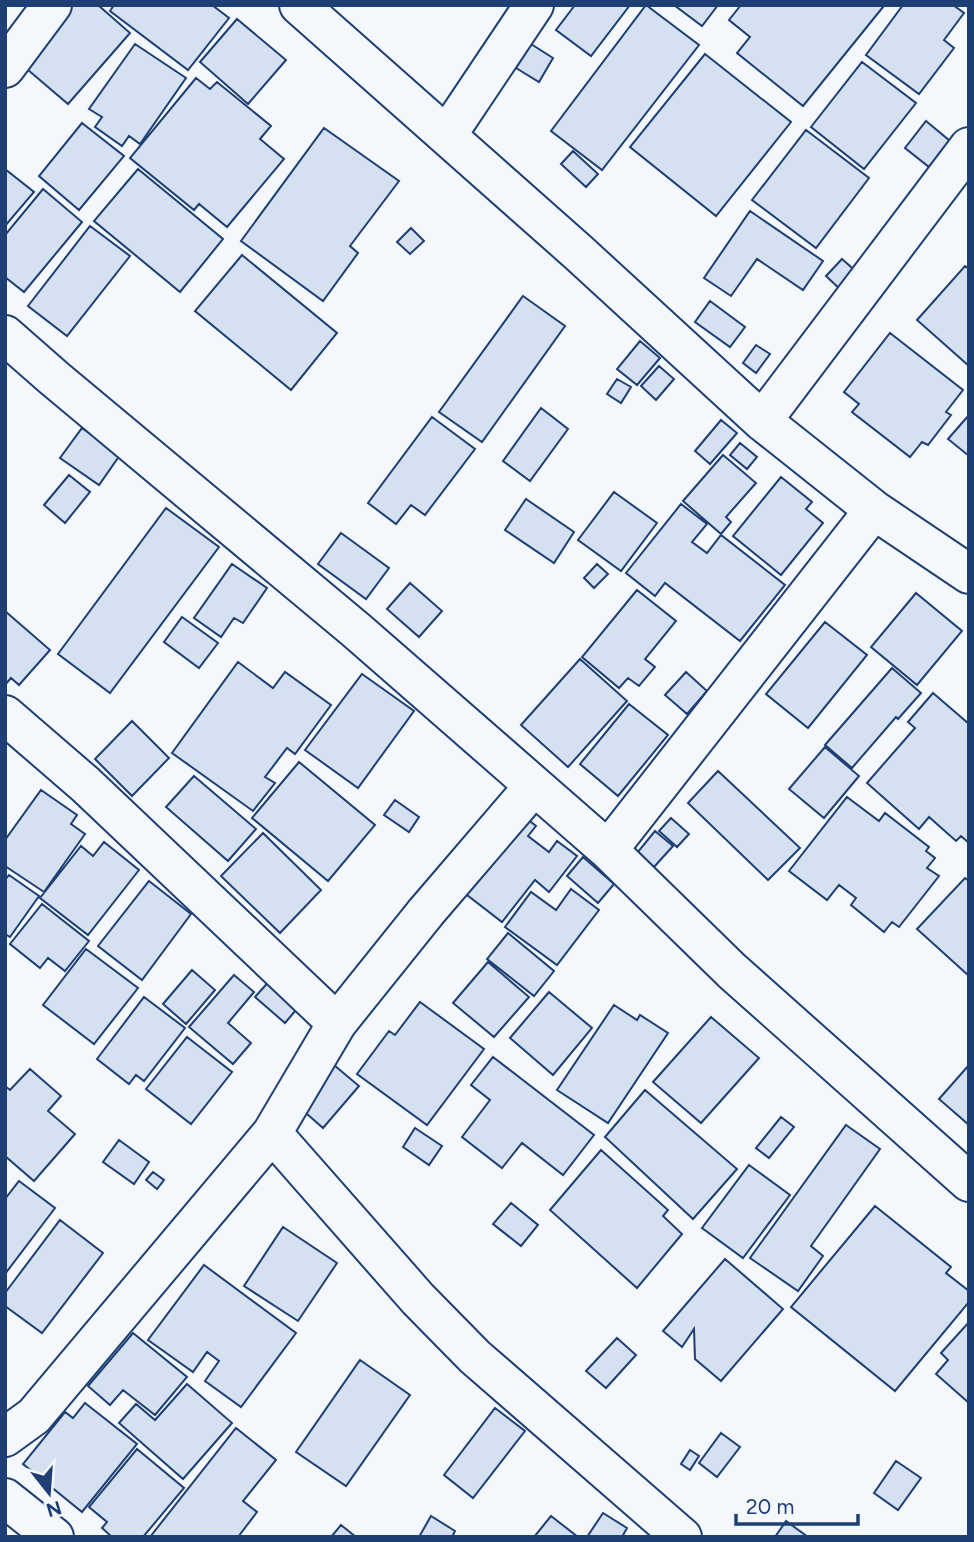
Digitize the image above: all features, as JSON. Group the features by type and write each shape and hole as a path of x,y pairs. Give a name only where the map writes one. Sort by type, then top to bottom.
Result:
{"street":[{"path":"5,68 52,5"},
{"path":"299,5 447,135 762,421 874,510 969,574"},
{"path":"447,135 534,5"},
{"path":"762,421 969,148"},
{"path":"5,335 356,630 608,850 732,971 969,1182"},
{"path":"608,850 874,510"},
{"path":"5,715 85,784 337,1023"},
{"path":"5,1437 34,1416 272,1133 337,1023 426,912 534,786"},
{"path":"272,1133 418,1299 475,1357 682,1537"},
{"path":"5,1497 54,1537"}],"building":[{"path":"72,5 98,5 130,33 68,104 21,64"},
{"path":"114,5 212,5 229,18 188,70 110,11"},
{"path":"575,5 630,5 591,56 556,30"},
{"path":"646,5 699,45 602,170 551,131"},
{"path":"674,5 718,5 702,26"},
{"path":"741,5 883,7 803,106 737,53 750,37 729,20"},
{"path":"903,5 953,5 964,13 944,40 954,48 919,94 866,55"},
{"path":"237,19 286,60 248,104 200,62"},
{"path":"135,44 186,78 140,144 129,136 122,146 95,127 102,117 89,109"},
{"path":"531,44 553,58 539,82 516,68"},
{"path":"705,54 791,122 716,216 630,147"},
{"path":"862,62 916,103 864,169 811,127"},
{"path":"196,78 210,89 217,82 271,126 260,139 284,159 227,227 199,204 194,210 130,158"},
{"path":"926,121 950,141 929,167 905,148"},
{"path":"82,123 124,156 79,210 39,176"},
{"path":"324,128 399,181 350,246 358,253 323,301 241,241"},
{"path":"806,130 869,178 816,248 752,200"},
{"path":"573,151 598,174 586,187 561,164"},
{"path":"5,169 34,192 5,226"},
{"path":"138,169 223,239 180,292 94,221"},
{"path":"43,189 82,222 24,292 5,277 5,235"},
{"path":"750,211 823,261 803,290 757,259 731,296 704,278"},
{"path":"90,226 130,256 67,336 28,306"},
{"path":"411,228 424,241 410,254 397,242"},
{"path":"242,255 337,333 291,390 195,311"},
{"path":"842,259 859,274 842,291 826,276"},
{"path":"965,266 969,269 969,366 917,320"},
{"path":"523,296 565,326 482,442 439,412"},
{"path":"710,301 745,327 730,347 695,322"},
{"path":"890,333 963,390 946,412 951,415 928,445 922,442 910,457 852,412 859,404 844,392"},
{"path":"640,341 660,358 637,385 617,369"},
{"path":"756,345 770,354 756,373 743,363"},
{"path":"659,366 674,379 656,400 641,386"},
{"path":"617,379 631,387 621,403 607,394"},
{"path":"541,408 568,429 530,481 503,461"},
{"path":"969,415 969,456 948,439"},
{"path":"432,417 475,449 425,515 411,505 396,524 368,503"},
{"path":"721,420 737,433 710,464 695,451"},
{"path":"82,428 120,455 99,485 60,458"},
{"path":"740,443 757,457 747,469 730,455"},
{"path":"723,455 756,483 726,517 731,522 721,534 683,501"},
{"path":"69,475 90,492 65,523 44,505"},
{"path":"781,477 812,502 806,509 823,523 781,575 733,536"},
{"path":"614,492 657,523 621,571 578,540"},
{"path":"526,499 574,532 554,563 505,530"},
{"path":"681,504 707,524 692,542 707,553 721,535 785,585 740,641 665,583 655,596 626,573"},
{"path":"166,508 219,547 110,693 58,654"},
{"path":"341,533 389,568 366,599 318,564"},
{"path":"232,564 267,588 243,623 234,618 221,637 194,618"},
{"path":"597,564 608,574 594,588 584,578"},
{"path":"410,583 442,611 419,637 387,609"},
{"path":"637,590 676,621 645,659 655,667 639,686 628,678 619,688 582,657"},
{"path":"916,593 962,631 917,685 871,647"},
{"path":"5,611 50,650 19,685 11,678 5,685"},
{"path":"182,617 218,643 199,668 164,642"},
{"path":"825,622 867,655 808,728 766,694"},
{"path":"580,659 627,701 568,767 521,725"},
{"path":"238,662 273,688 285,672 331,705 295,754 287,748 265,777 275,783 253,811 172,753"},
{"path":"892,668 921,693 898,719 896,717 852,768 825,745"},
{"path":"686,672 707,691 687,714 665,695"},
{"path":"362,674 414,711 358,788 305,750"},
{"path":"933,693 969,724 969,843 961,836 956,841 929,817 919,829 867,783 915,728 908,722"},
{"path":"629,704 668,735 618,796 580,764"},
{"path":"132,721 169,758 132,796 95,759"},
{"path":"825,747 859,776 824,818 789,789"},
{"path":"299,762 375,825 328,881 252,818"},
{"path":"718,771 800,848 768,880 688,803"},
{"path":"194,776 256,829 228,861 166,807"},
{"path":"41,790 77,815 71,824 85,834 44,892 5,866 5,840"},
{"path":"847,797 879,821 885,813 929,847 926,851 935,858 927,868 939,876 899,927 892,922 884,932 851,905 856,898 839,885 827,900 789,871"},
{"path":"395,800 419,817 409,832 384,815"},
{"path":"517,811 536,826 528,836 549,852 557,841 577,856 549,892 535,880 502,922 458,888"},
{"path":"671,818 689,834 677,847 659,831"},
{"path":"655,831 673,846 654,867 637,853"},
{"path":"263,833 321,890 280,933 221,876"},
{"path":"104,842 139,870 88,935 40,898 81,846 93,856"},
{"path":"583,857 614,884 598,903 567,876"},
{"path":"9,875 39,896 10,937 5,934 5,880"},
{"path":"965,878 969,881 969,976 917,929"},
{"path":"149,881 191,914 142,980 98,946"},
{"path":"571,889 599,910 557,965 505,927 531,892 556,910"},
{"path":"42,904 89,941 65,971 48,958 40,968 10,944"},
{"path":"508,933 554,971 534,996 487,959"},
{"path":"86,949 138,988 94,1044 43,1005"},
{"path":"488,962 529,997 494,1037 453,1003"},
{"path":"192,970 215,990 186,1024 163,1004"},
{"path":"234,975 254,992 228,1023 251,1043 233,1064 189,1027"},
{"path":"272,978 301,1004 285,1023 255,997"},
{"path":"549,992 592,1028 553,1075 510,1038"},
{"path":"144,997 185,1028 144,1081 136,1075 129,1084 97,1059"},
{"path":"420,1002 484,1049 427,1125 357,1074 389,1031 395,1035"},
{"path":"614,1005 637,1020 640,1015 668,1033 608,1123 557,1090"},
{"path":"711,1017 759,1058 701,1123 653,1082"},
{"path":"187,1037 232,1072 191,1124 146,1089"},
{"path":"493,1057 594,1135 563,1175 522,1143 502,1168 462,1137 490,1100 471,1085"},
{"path":"334,1065 359,1086 323,1128 299,1107"},
{"path":"969,1065 969,1125 939,1099"},
{"path":"30,1069 61,1096 48,1111 75,1134 34,1181 5,1156 5,1086 10,1090"},
{"path":"645,1090 737,1169 693,1219 605,1137"},
{"path":"781,1117 794,1127 769,1158 756,1148"},
{"path":"846,1125 880,1149 811,1246 823,1256 798,1291 750,1258"},
{"path":"415,1128 442,1146 429,1165 403,1147"},
{"path":"119,1140 149,1162 134,1184 103,1162"},
{"path":"601,1150 668,1210 663,1216 682,1234 637,1288 550,1210"},
{"path":"749,1165 790,1195 743,1258 702,1228"},
{"path":"153,1172 164,1180 157,1189 146,1180"},
{"path":"19,1181 55,1208 5,1274 5,1199"},
{"path":"511,1203 538,1225 521,1246 493,1224"},
{"path":"875,1206 951,1267 946,1273 969,1291 969,1302 895,1391 791,1307"},
{"path":"60,1220 103,1253 42,1333 5,1306 5,1293"},
{"path":"283,1227 337,1263 298,1321 244,1286"},
{"path":"725,1259 783,1309 721,1381 695,1359 694,1329 682,1347 663,1331"},
{"path":"204,1265 296,1333 241,1407 205,1381 219,1361 207,1352 193,1372 148,1340"},
{"path":"969,1322 969,1403 936,1374 948,1360 941,1353"},
{"path":"133,1333 187,1377 155,1415 123,1390 110,1405 88,1386"},
{"path":"617,1338 636,1355 606,1388 586,1371"},
{"path":"360,1360 410,1395 346,1486 296,1452"},
{"path":"187,1384 232,1423 183,1479 119,1423 136,1404 155,1420"},
{"path":"85,1403 137,1444 82,1512 23,1464 65,1412 73,1418"},
{"path":"495,1408 525,1431 473,1498 444,1475"},
{"path":"236,1428 276,1460 243,1501 257,1512 238,1537 150,1537"},
{"path":"721,1433 740,1447 717,1477 699,1463"},
{"path":"137,1449 184,1488 143,1537 112,1537 102,1528 107,1522 89,1507"},
{"path":"690,1450 699,1456 690,1470 681,1464"},
{"path":"896,1461 921,1478 898,1510 874,1493"},
{"path":"603,1513 627,1528 622,1537 587,1537"},
{"path":"431,1516 455,1531 452,1537 419,1537"},
{"path":"551,1516 578,1537 534,1537"},
{"path":"786,1521 808,1537 775,1537"},
{"path":"341,1525 356,1537 331,1537"}]}
